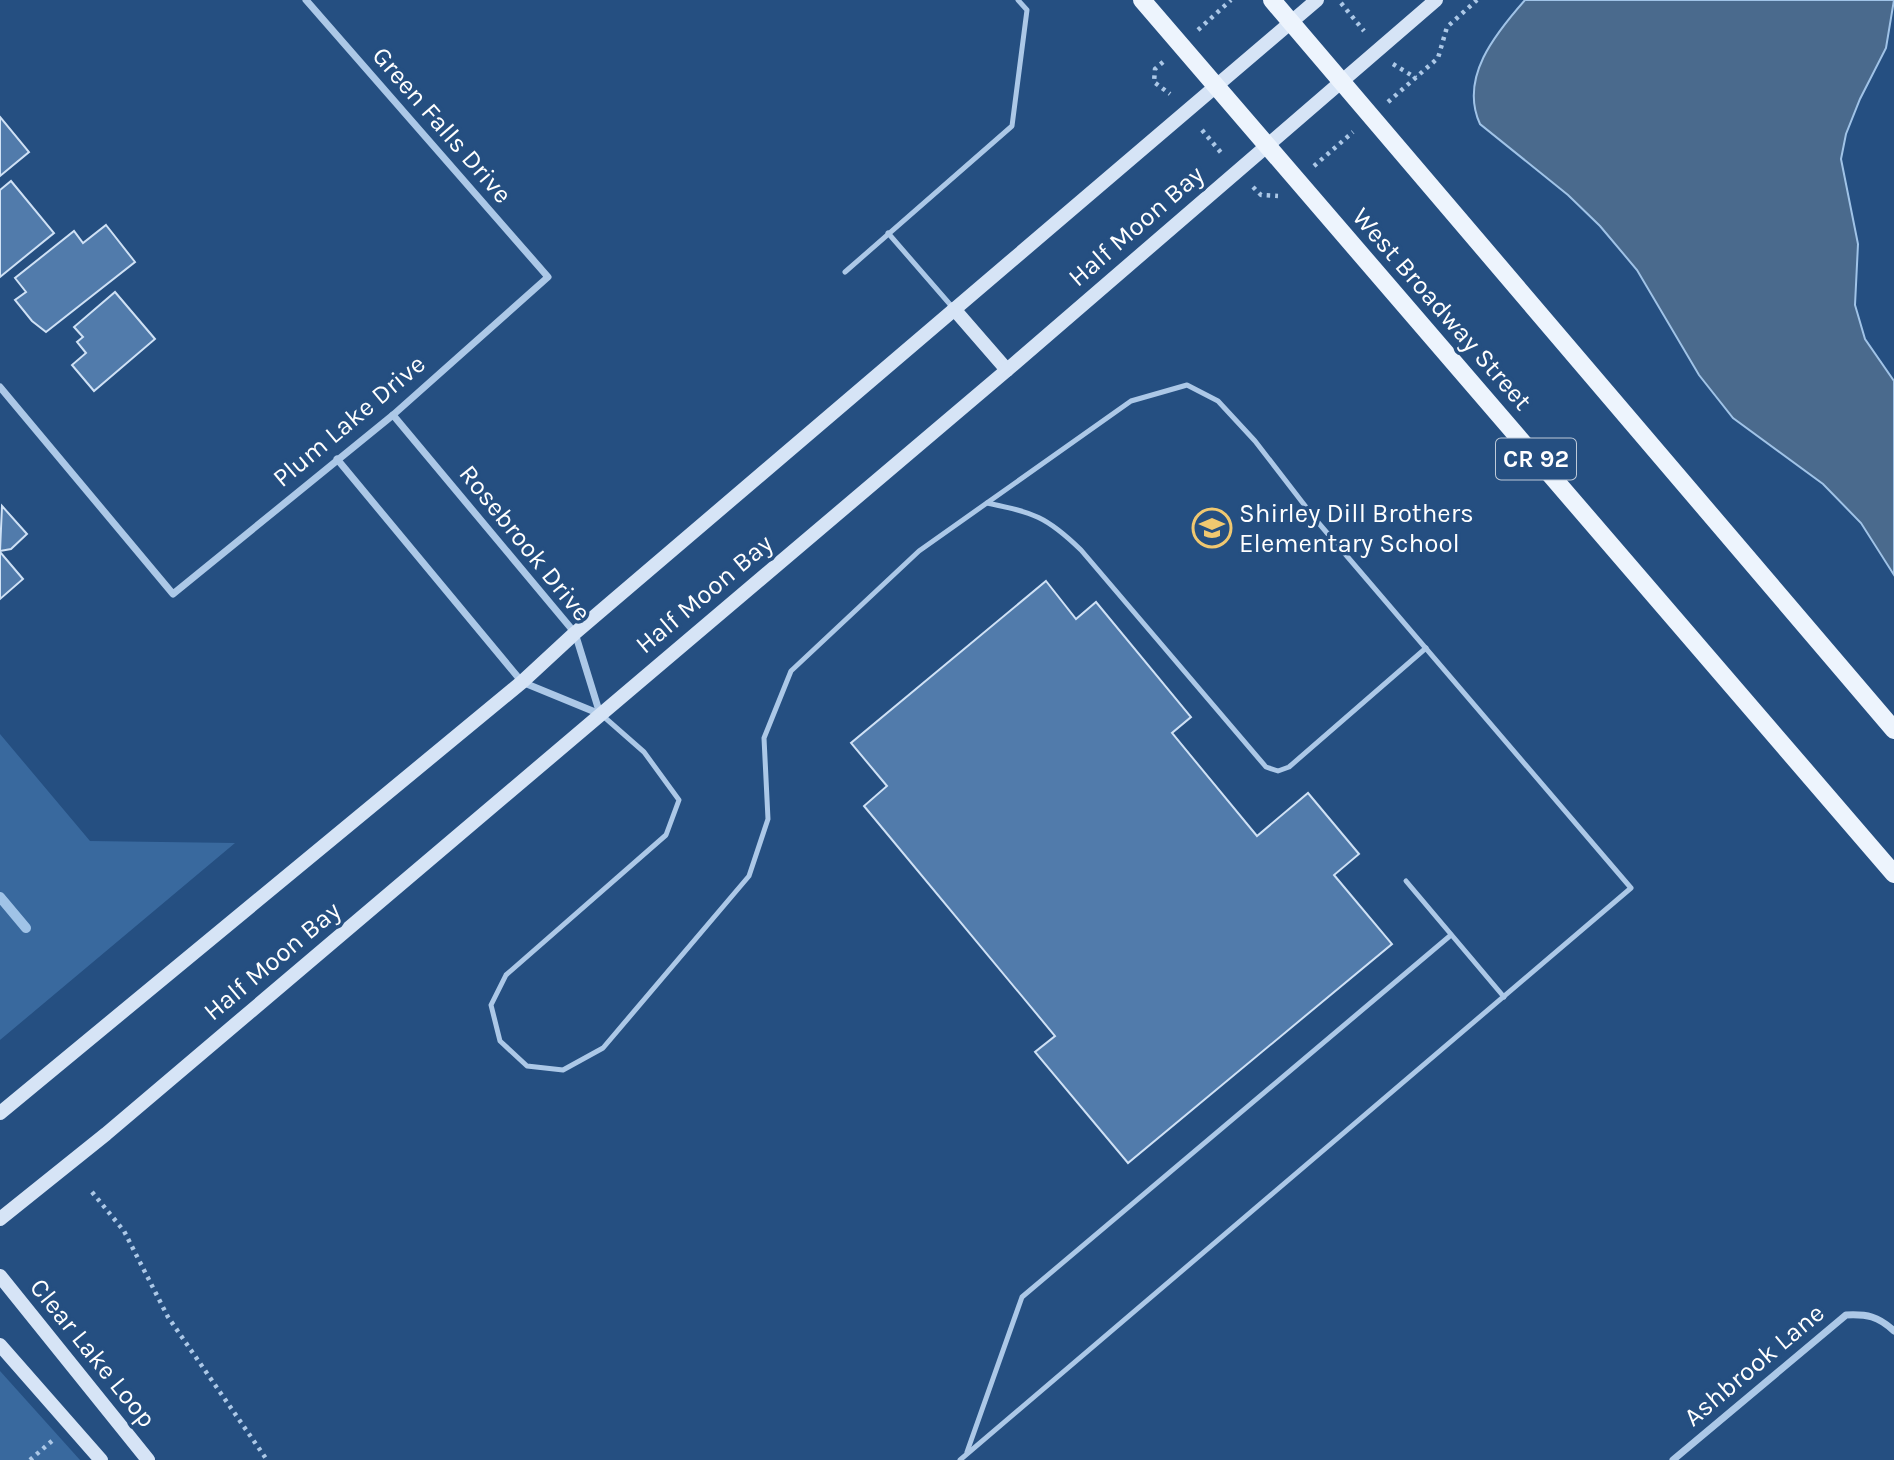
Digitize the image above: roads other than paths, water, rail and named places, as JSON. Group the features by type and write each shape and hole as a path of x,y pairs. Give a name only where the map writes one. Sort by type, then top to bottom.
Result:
{"main road":[{"name":"West Broadway Street","path":"1142,0 1894,874"},
{"path":"1272,0 1894,730"}],"street":[{"name":"Green Falls Drive","path":"306,0 548,277"},
{"name":"Half Moon Bay","path":"0,1113 522,682 1317,0"},
{"name":"Half Moon Bay","path":"0,1219 106,1134 1007,370 1436,0"},
{"name":"Plum Lake Drive","path":"0,387 173,594 393,415 548,277"},
{"path":"954,309 1007,370"},
{"name":"Rosebrook Drive","path":"393,415 575,634 600,714"},
{"path":"337,459 522,682 600,714"},
{"name":"Clear Lake Loop","path":"0,1276 148,1460"},
{"name":"Ashbrook Lane","path":"1673,1460 1846,1315 1867,1314 1883,1320 1894,1331"},
{"path":"0,1345 102,1460"}],"lane":[{"path":"845,272 1012,126 1027,10 1018,0"},
{"path":"888,233 954,309"},
{"path":"600,714 644,752 679,800 666,835 506,975 491,1004 500,1041 527,1066 563,1070 603,1048 749,876 768,819 764,738 791,671 919,551 1130,401 1187,385 1218,401 1631,888 963,1458"},
{"path":"987,503 1033,512 1054,524 1081,550 1266,767 1278,771 1289,767 1426,648"},
{"path":"1406,881 1504,996"},
{"path":"963,1458 1022,1297 1451,935"}],"waterway":[{"path":"0,897 26,928"}],"place":[{"name":"Shirley Dill Brothers Elementary School","path":"1212,528"}]}
